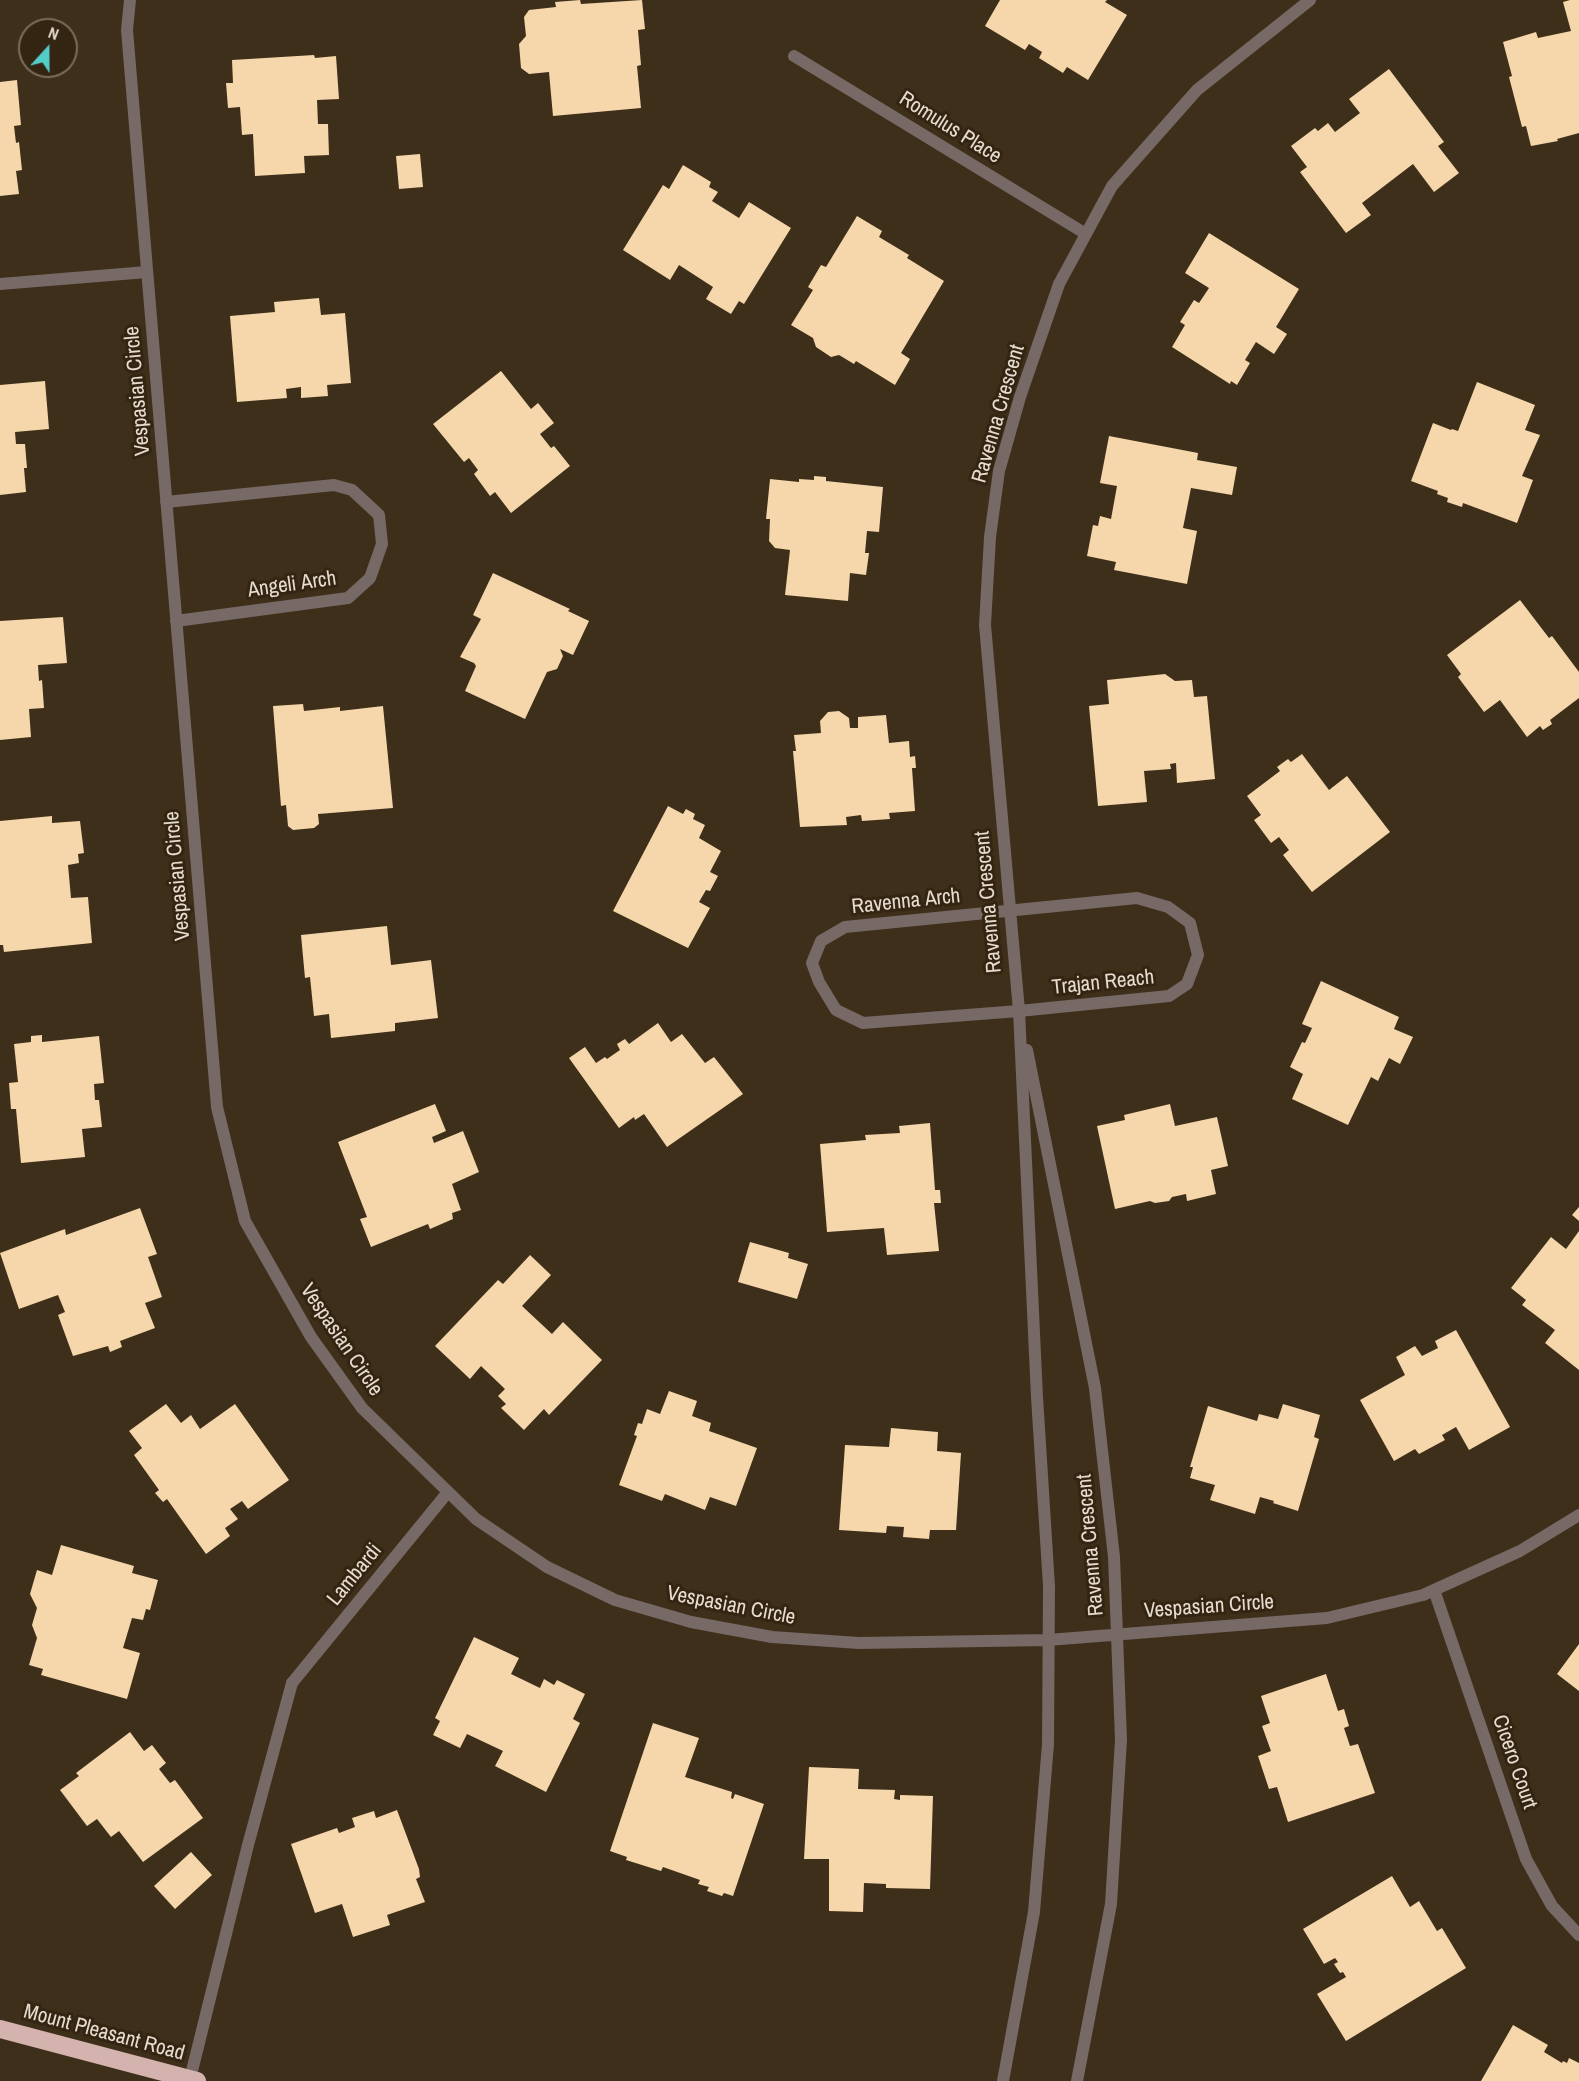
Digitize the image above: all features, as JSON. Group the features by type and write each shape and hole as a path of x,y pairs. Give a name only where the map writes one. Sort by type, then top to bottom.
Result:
{"highway":[{"name":"Mount Pleasant Road","path":"0,2029 193,2080"}],"street":[{"name":"Vespasian Circle","path":"130,0 128,30 147,272 217,1107 245,1221 310,1337 362,1408 476,1519 547,1567 615,1600 691,1622 772,1637 859,1643 1048,1640 1327,1618 1423,1595 1520,1551 1579,1515"},
{"name":"Ravenna Crescent","path":"1003,2081 1034,1912 1047,1744 1049,1586 1037,1397 1019,1011 985,625 990,537 999,471 1020,397 1059,284 1112,186 1197,90 1310,0"},
{"name":"Romulus Place","path":"794,56 1086,234"},
{"path":"0,284 147,272"},
{"name":"Angeli Arch","path":"166,502 334,485 352,490 379,515 382,543 370,578 348,597 176,621"},
{"name":"Trajan Reach","path":"1009,911 1137,898 1168,907 1190,923 1198,955 1187,984 1169,996 1019,1011"},
{"name":"Ravenna Arch","path":"1009,911 845,927 821,941 812,963 819,982 836,1010 863,1023 1019,1011"},
{"name":"Ravenna Crescent","path":"1019,1011 1095,1388 1114,1557 1121,1740 1111,1904 1077,2081"},
{"name":"Lambardi","path":"193,2080 248,1845 292,1683 448,1492"},
{"name":"Cicero Court","path":"1434,1590 1526,1859 1552,1906 1579,1935"}],"building":[{"path":"580,0 581,4 642,0 645,29 638,30 641,65 637,66 641,108 553,116 549,72 529,74 521,68 519,44 526,36 524,17 529,10 556,7 555,2"},
{"path":"1000,0 1107,0 1105,2 1127,15 1088,80 1067,67 1063,73 1039,58 1042,52 1029,44 1025,50 985,26"},
{"path":"1579,0 1579,133 1557,139 1558,141 1531,146 1526,126 1522,127 1503,42 1536,32 1538,38 1571,31 1563,2"},
{"path":"314,55 315,58 336,56 339,99 317,100 318,124 328,124 329,155 304,156 305,173 255,176 253,134 242,135 240,107 228,108 226,83 233,83 232,60"},
{"path":"1389,69 1444,142 1438,146 1459,173 1434,192 1413,164 1362,203 1371,215 1346,233 1300,172 1307,167 1291,146 1315,128 1318,131 1328,123 1335,132 1360,113 1349,99"},
{"path":"17,80 21,125 14,126 16,143 19,142 22,170 16,171 19,194 0,196 0,82"},
{"path":"420,154 423,187 399,189 396,156"},
{"path":"683,165 711,182 709,187 718,192 712,201 739,218 749,202 791,228 744,304 739,301 731,314 706,299 713,287 679,265 670,280 623,250 663,185 669,189"},
{"path":"857,216 882,231 879,237 909,255 907,258 944,281 901,353 910,359 895,385 856,361 854,364 839,355 831,357 816,347 813,338 791,325 813,290 808,287 821,265 826,267"},
{"path":"1209,233 1299,289 1276,327 1287,334 1274,354 1256,342 1245,360 1250,363 1237,385 1231,381 1230,384 1172,347 1185,325 1180,322 1194,300 1199,303 1209,288 1185,273"},
{"path":"319,298 321,315 345,313 351,383 327,385 328,396 301,398 301,387 286,389 287,398 237,402 230,316 275,312 274,302"},
{"path":"501,371 531,409 538,403 554,423 540,434 551,448 554,446 570,466 511,513 495,492 490,496 474,474 478,470 469,458 464,462 433,424"},
{"path":"45,381 49,429 15,432 16,444 25,444 26,492 0,495 0,385"},
{"path":"1477,382 1535,405 1525,430 1540,435 1522,476 1533,480 1517,523 1463,503 1462,507 1447,502 1448,498 1437,494 1438,491 1411,481 1433,423 1458,431"},
{"path":"1109,436 1198,453 1197,460 1237,467 1232,495 1191,488 1183,528 1197,531 1187,584 1114,570 1116,562 1087,556 1093,525 1098,526 1100,516 1111,519 1117,486 1100,483"},
{"path":"814,476 826,477 826,481 883,487 879,532 867,531 865,553 869,553 866,575 850,573 848,601 785,595 790,550 775,548 769,541 770,519 766,519 770,479 799,482 799,479 814,480"},
{"path":"493,573 570,609 568,611 589,621 573,655 560,649 563,656 557,669 547,672 525,719 465,691 476,666 460,657 481,619 473,615"},
{"path":"1520,600 1549,638 1552,636 1579,672 1579,698 1550,720 1552,724 1543,730 1540,726 1527,737 1500,700 1484,712 1458,677 1461,674 1447,655"},
{"path":"63,617 67,663 38,665 39,681 42,680 44,708 29,709 31,737 0,740 0,621"},
{"path":"1165,674 1175,681 1192,680 1194,697 1207,696 1215,779 1177,783 1176,763 1170,764 1171,769 1144,771 1147,802 1098,806 1089,706 1109,704 1107,680"},
{"path":"303,704 304,711 340,707 340,711 383,706 393,808 318,814 319,824 314,828 293,830 288,826 286,805 281,806 273,706"},
{"path":"839,711 849,718 850,728 858,728 858,717 886,715 889,743 909,741 910,757 915,756 916,768 912,768 915,811 889,813 890,819 862,821 861,815 846,817 847,825 800,827 793,751 796,751 794,735 821,733 820,721 828,712"},
{"path":"1302,754 1329,790 1347,776 1390,832 1312,892 1283,855 1289,850 1279,837 1271,843 1254,820 1261,815 1247,796 1280,771 1277,767 1288,759 1291,762"},
{"path":"668,806 683,814 686,809 695,814 693,819 705,825 699,838 721,851 710,872 718,876 710,891 706,890 699,902 710,908 688,948 613,911"},
{"path":"52,816 52,823 80,821 84,853 78,854 79,863 68,865 71,898 88,897 92,943 4,952 3,945 0,945 0,821"},
{"path":"387,926 391,965 431,960 438,1018 395,1023 395,1031 331,1038 329,1014 314,1016 310,977 305,978 301,935"},
{"path":"1321,981 1399,1017 1394,1029 1413,1037 1400,1064 1389,1058 1378,1081 1371,1077 1348,1125 1292,1099 1303,1074 1290,1067 1302,1042 1305,1043 1312,1028 1302,1024"},
{"path":"658,1023 671,1042 682,1034 705,1063 714,1057 743,1094 667,1147 644,1114 635,1120 634,1117 619,1128 569,1058 585,1047 596,1063 605,1057 607,1059 620,1050 617,1044 625,1039 629,1044"},
{"path":"42,1035 42,1042 99,1036 104,1083 94,1084 95,1100 99,1100 102,1127 82,1129 85,1157 21,1163 16,1109 11,1109 9,1083 18,1082 14,1044 31,1042 31,1036"},
{"path":"435,1104 446,1131 432,1137 434,1143 463,1131 479,1172 452,1184 461,1210 452,1213 453,1219 430,1229 428,1224 371,1247 360,1219 367,1217 338,1142"},
{"path":"1170,1104 1175,1126 1217,1117 1228,1166 1211,1170 1216,1194 1187,1201 1186,1194 1172,1197 1169,1201 1155,1203 1150,1201 1115,1209 1097,1126 1125,1120 1124,1115"},
{"path":"930,1123 935,1190 940,1190 941,1203 934,1203 939,1251 887,1255 884,1228 827,1232 820,1144 866,1140 865,1135 900,1133 899,1126"},
{"path":"1579,1207 1579,1221 1572,1215"},
{"path":"140,1208 157,1254 148,1257 162,1297 145,1303 155,1328 120,1341 122,1347 110,1352 108,1346 73,1356 58,1315 65,1312 58,1295 19,1309 0,1253 65,1229 66,1235"},
{"path":"1579,1231 1579,1370 1545,1343 1555,1330 1522,1305 1526,1300 1511,1288 1551,1237 1566,1249"},
{"path":"750,1242 789,1253 788,1258 808,1264 797,1299 738,1282"},
{"path":"530,1255 551,1275 522,1306 552,1334 563,1322 602,1360 549,1415 544,1409 524,1430 501,1408 506,1404 498,1396 505,1389 481,1366 470,1379 435,1346 498,1280 503,1284"},
{"path":"1456,1330 1510,1427 1469,1450 1456,1427 1442,1435 1445,1440 1419,1454 1415,1449 1394,1461 1360,1400 1405,1375 1396,1357 1415,1346 1422,1356 1438,1348 1435,1341"},
{"path":"669,1391 697,1401 692,1416 711,1423 709,1431 757,1448 736,1506 710,1497 705,1510 665,1494 662,1501 619,1485 637,1436 634,1435 638,1423 642,1424 647,1409 660,1414"},
{"path":"166,1404 181,1423 191,1415 200,1429 235,1404 289,1480 248,1509 242,1501 230,1509 238,1519 225,1528 230,1536 206,1554 167,1499 163,1502 155,1493 159,1490 134,1455 142,1448 129,1431"},
{"path":"1283,1404 1320,1415 1314,1437 1319,1439 1298,1511 1260,1497 1255,1514 1210,1500 1215,1485 1190,1478 1193,1467 1190,1467 1208,1406 1257,1421 1259,1414 1278,1419"},
{"path":"891,1428 938,1432 937,1451 961,1453 956,1530 930,1530 929,1539 903,1537 904,1527 887,1526 886,1533 839,1530 845,1445 889,1447"},
{"path":"61,1545 134,1566 132,1573 158,1580 150,1610 146,1609 143,1620 132,1618 123,1648 140,1653 127,1699 41,1675 43,1669 29,1665 37,1638 32,1625 37,1608 30,1594 37,1570 52,1575"},
{"path":"474,1637 519,1658 511,1674 540,1688 544,1679 554,1685 557,1680 585,1694 573,1719 580,1723 546,1792 495,1766 503,1751 467,1734 460,1748 433,1735 440,1721 435,1718"},
{"path":"1579,1644 1579,1691 1557,1674"},
{"path":"1326,1674 1338,1711 1344,1709 1349,1726 1344,1728 1350,1746 1358,1744 1375,1793 1288,1822 1277,1787 1269,1789 1258,1756 1271,1751 1262,1726 1270,1723 1261,1696"},
{"path":"653,1723 699,1738 685,1777 732,1792 731,1798 733,1799 735,1794 764,1804 733,1896 724,1893 722,1896 707,1891 709,1887 698,1884 700,1880 663,1867 661,1871 626,1860 627,1857 610,1851"},
{"path":"130,1732 144,1751 152,1745 166,1763 159,1769 170,1783 175,1780 203,1818 143,1862 119,1831 111,1837 97,1819 87,1826 60,1790 79,1776 76,1773"},
{"path":"809,1767 859,1769 858,1789 895,1790 894,1799 900,1800 900,1795 933,1796 930,1889 886,1888 886,1884 864,1883 863,1912 829,1911 829,1859 804,1859"},
{"path":"397,1810 419,1869 420,1877 416,1879 425,1902 387,1915 390,1925 353,1937 342,1904 315,1913 291,1844 337,1828 339,1833 355,1827 352,1818 374,1811 376,1818"},
{"path":"191,1852 212,1875 175,1909 154,1886"},
{"path":"1392,1876 1410,1907 1419,1901 1437,1931 1442,1928 1466,1968 1346,2041 1317,1994 1346,1977 1334,1964 1338,1962 1335,1958 1324,1964 1303,1929"},
{"path":"1513,2025 1548,2045 1544,2052 1562,2063 1563,2061 1567,2063 1569,2058 1579,2063 1579,2081 1481,2081"}]}
